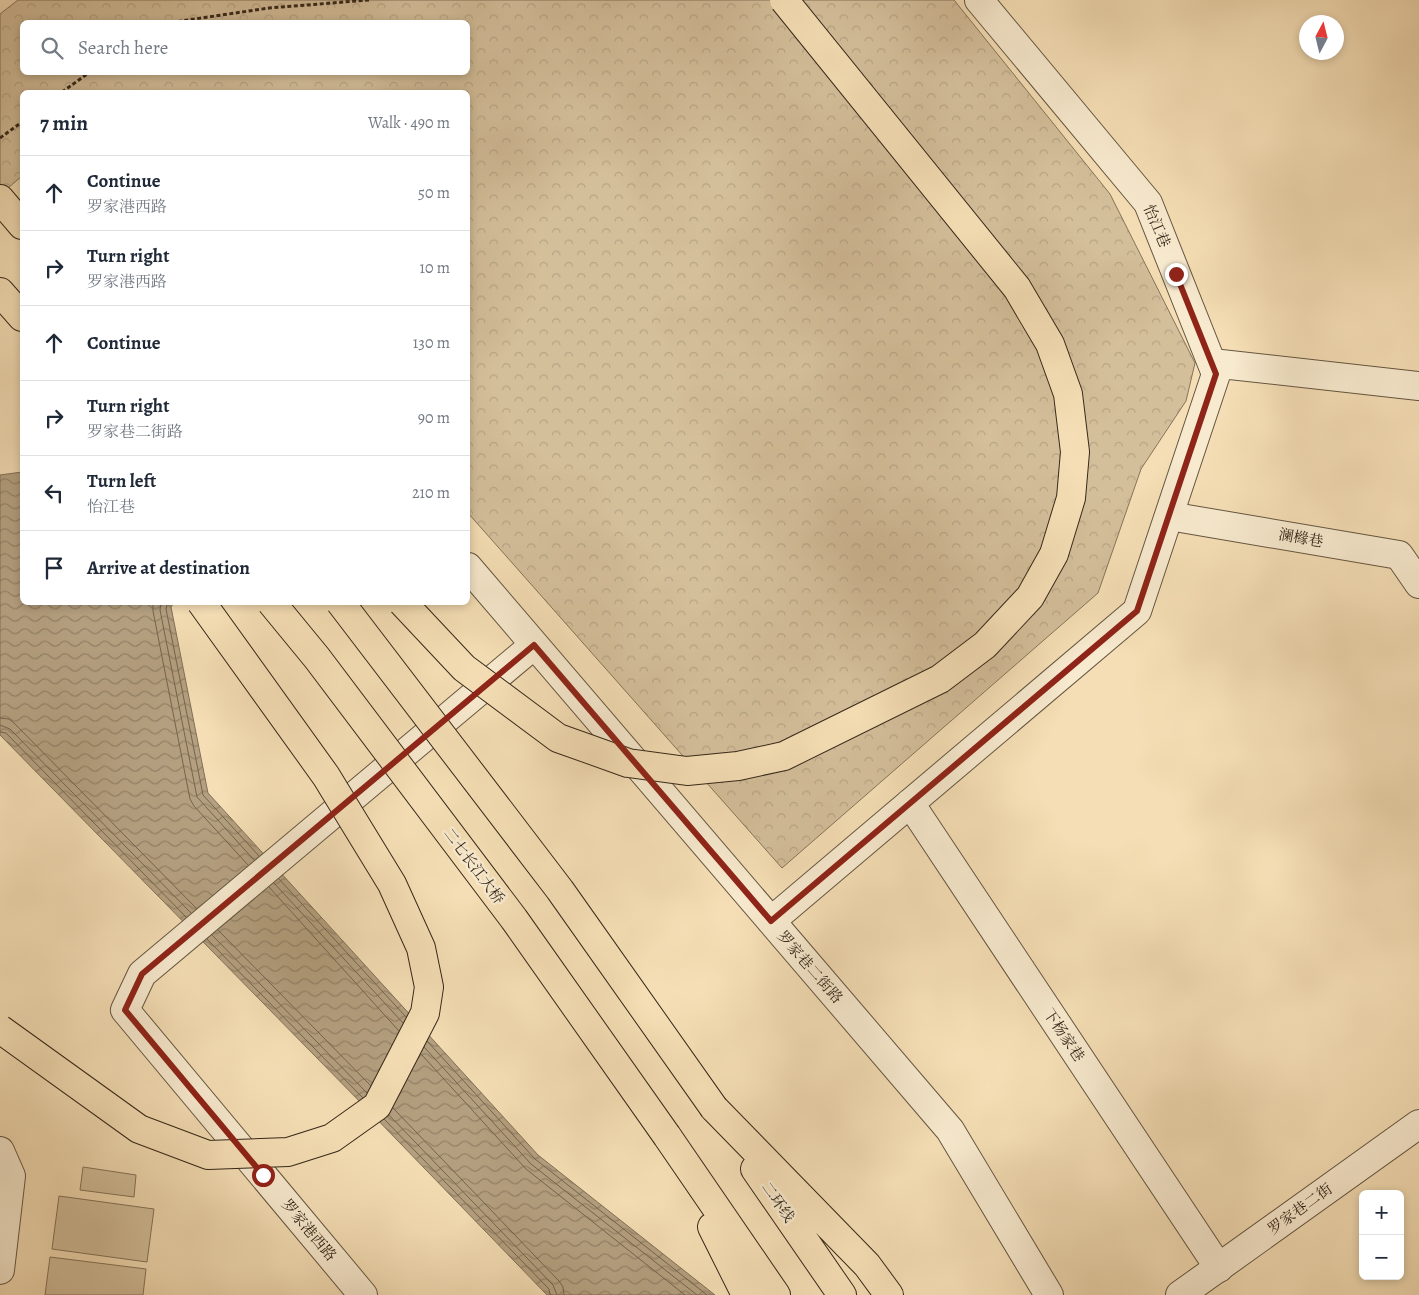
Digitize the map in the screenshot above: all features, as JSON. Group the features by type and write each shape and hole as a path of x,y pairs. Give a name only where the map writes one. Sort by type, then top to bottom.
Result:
{"highway":[{"path":"405,605 464,668 558,738 628,763 687,771 738,766 784,756 940,679 985,646 1030,597 1054,554 1071,498 1075,452 1068,394 1050,344 1017,288 784,0"},
{"path":"0,199 20,223"},
{"path":"0,1029 139,1129 208,1155 288,1152 332,1138 377,1106 425,1013 428,987 421,948 392,884 326,776 203,605"},
{"name":"二七长江大桥","path":"273,605 317,658 514,919 667,1136"},
{"path":"342,605 560,890 714,1108 867,1265 889,1295"},
{"name":"二环线","path":"714,1108 842,1295"},
{"path":"667,1136 746,1295"},
{"path":"667,1136 776,1295"}],"street":[{"name":"怡江巷","path":"771,921 1137,611 1216,374 1148,203 979,0"},
{"path":"1212,364 1419,386"},
{"name":"澜橼巷","path":"1169,516 1399,555 1419,584"},
{"name":"罗家巷二街路","path":"470,569 950,1130 1049,1295"},
{"name":"罗家港西路","path":"363,1295 125,1010 142,974 534,645"},
{"name":"下杨家巷","path":"910,803 1219,1268"},
{"name":"罗家巷二街","path":"1180,1295 1419,1124"},
{"path":"0,1150 11,1176 0,1270"}],"path":[{"path":"191,20 269,8 369,0"},
{"path":"65,90 86,75"},
{"path":"0,138 20,123"}],"green space":[{"path":"18,0 954,0 1110,194 1195,363 1186,401 1141,469 1098,593 782,868 470,515 470,90 20,90 20,178 0,195 0,14"},
{"path":"83,1167 136,1175 134,1197 80,1190"},
{"path":"59,1196 154,1209 147,1262 52,1249"},
{"path":"50,1257 146,1269 143,1295 45,1295"}],"water":[{"path":"20,472 20,605 172,605 171,607 208,793 538,1155 715,1295 547,1295 0,735 0,475"}],"route":[{"path":"263,1175 125,1010 142,974 534,645 771,921 1137,611 1216,374 1176,274"}]}
